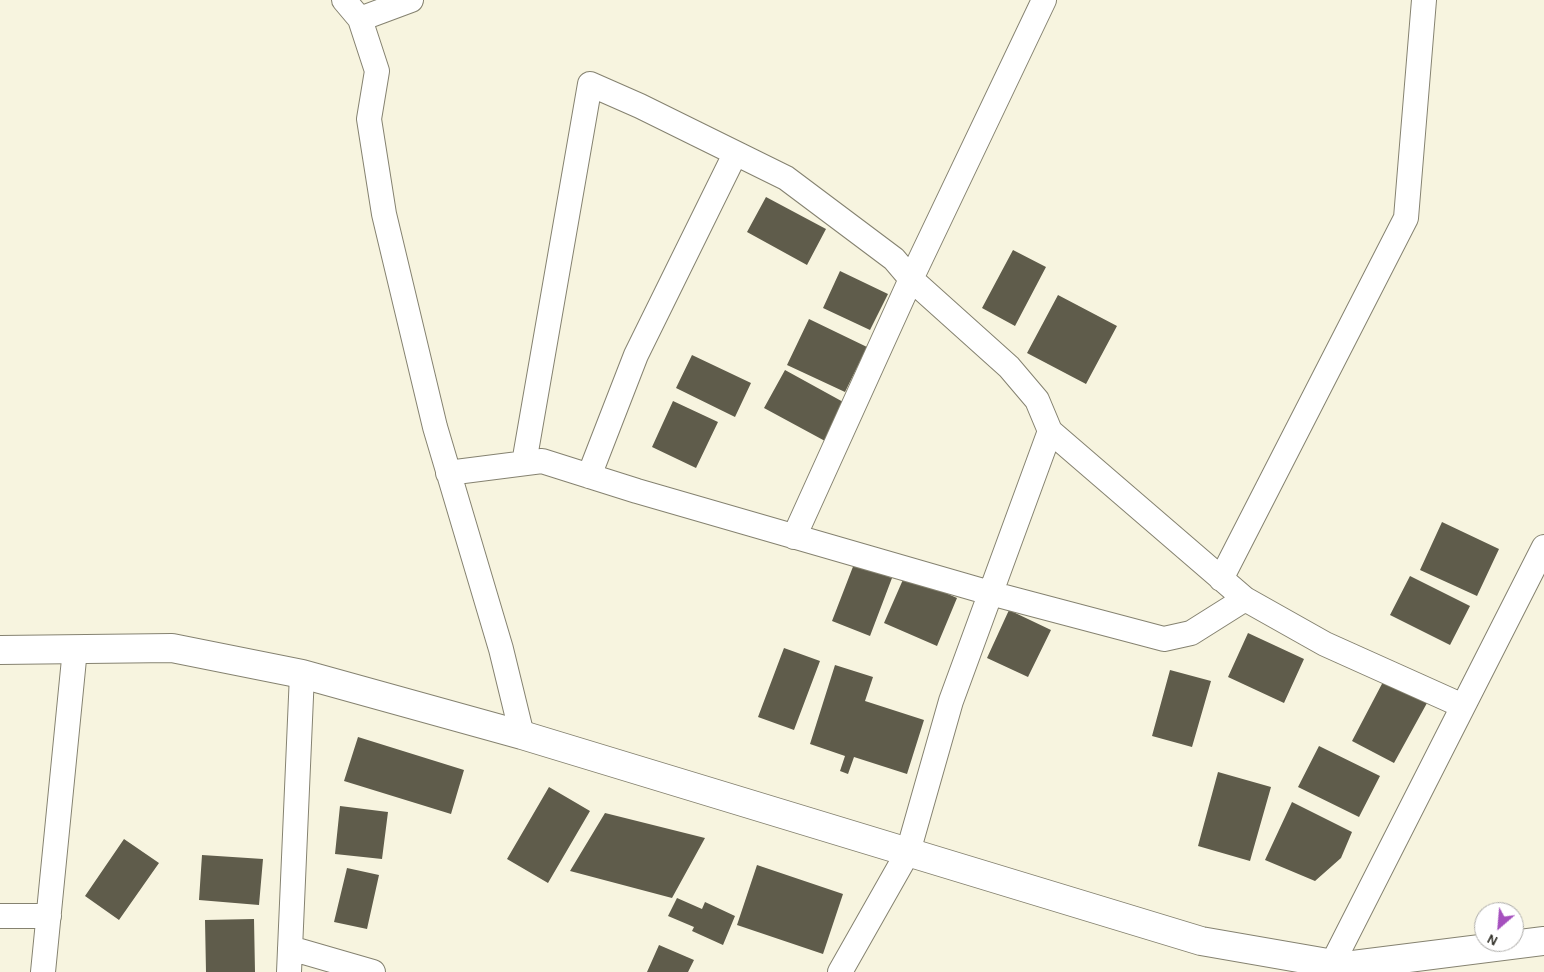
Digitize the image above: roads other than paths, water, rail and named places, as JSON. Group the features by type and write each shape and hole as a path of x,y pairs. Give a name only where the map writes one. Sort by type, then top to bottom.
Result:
{"street":[{"path":"344,0 360,19 377,71 369,120 384,214 435,426 501,649 522,735"},
{"path":"360,19 411,0"},
{"path":"794,537 911,279 1044,0"},
{"path":"1221,579 1406,218 1424,0"},
{"path":"524,463 590,84 640,106 786,178 894,260 911,279 1009,367 1037,400 1050,431 1246,599 1325,644 1463,706"},
{"path":"589,476 636,355 735,154"},
{"path":"840,972 908,852 951,701 1050,431"},
{"path":"448,473 542,461 794,537 990,593 1164,639 1191,633 1246,599"},
{"path":"1330,968 1544,547"},
{"path":"0,650 172,648 302,674 522,735 1201,941 1330,968 1437,963 1544,942"},
{"path":"43,972 75,649"},
{"path":"289,972 302,674"},
{"path":"0,916 49,916"},
{"path":"290,948 373,972"}]}
